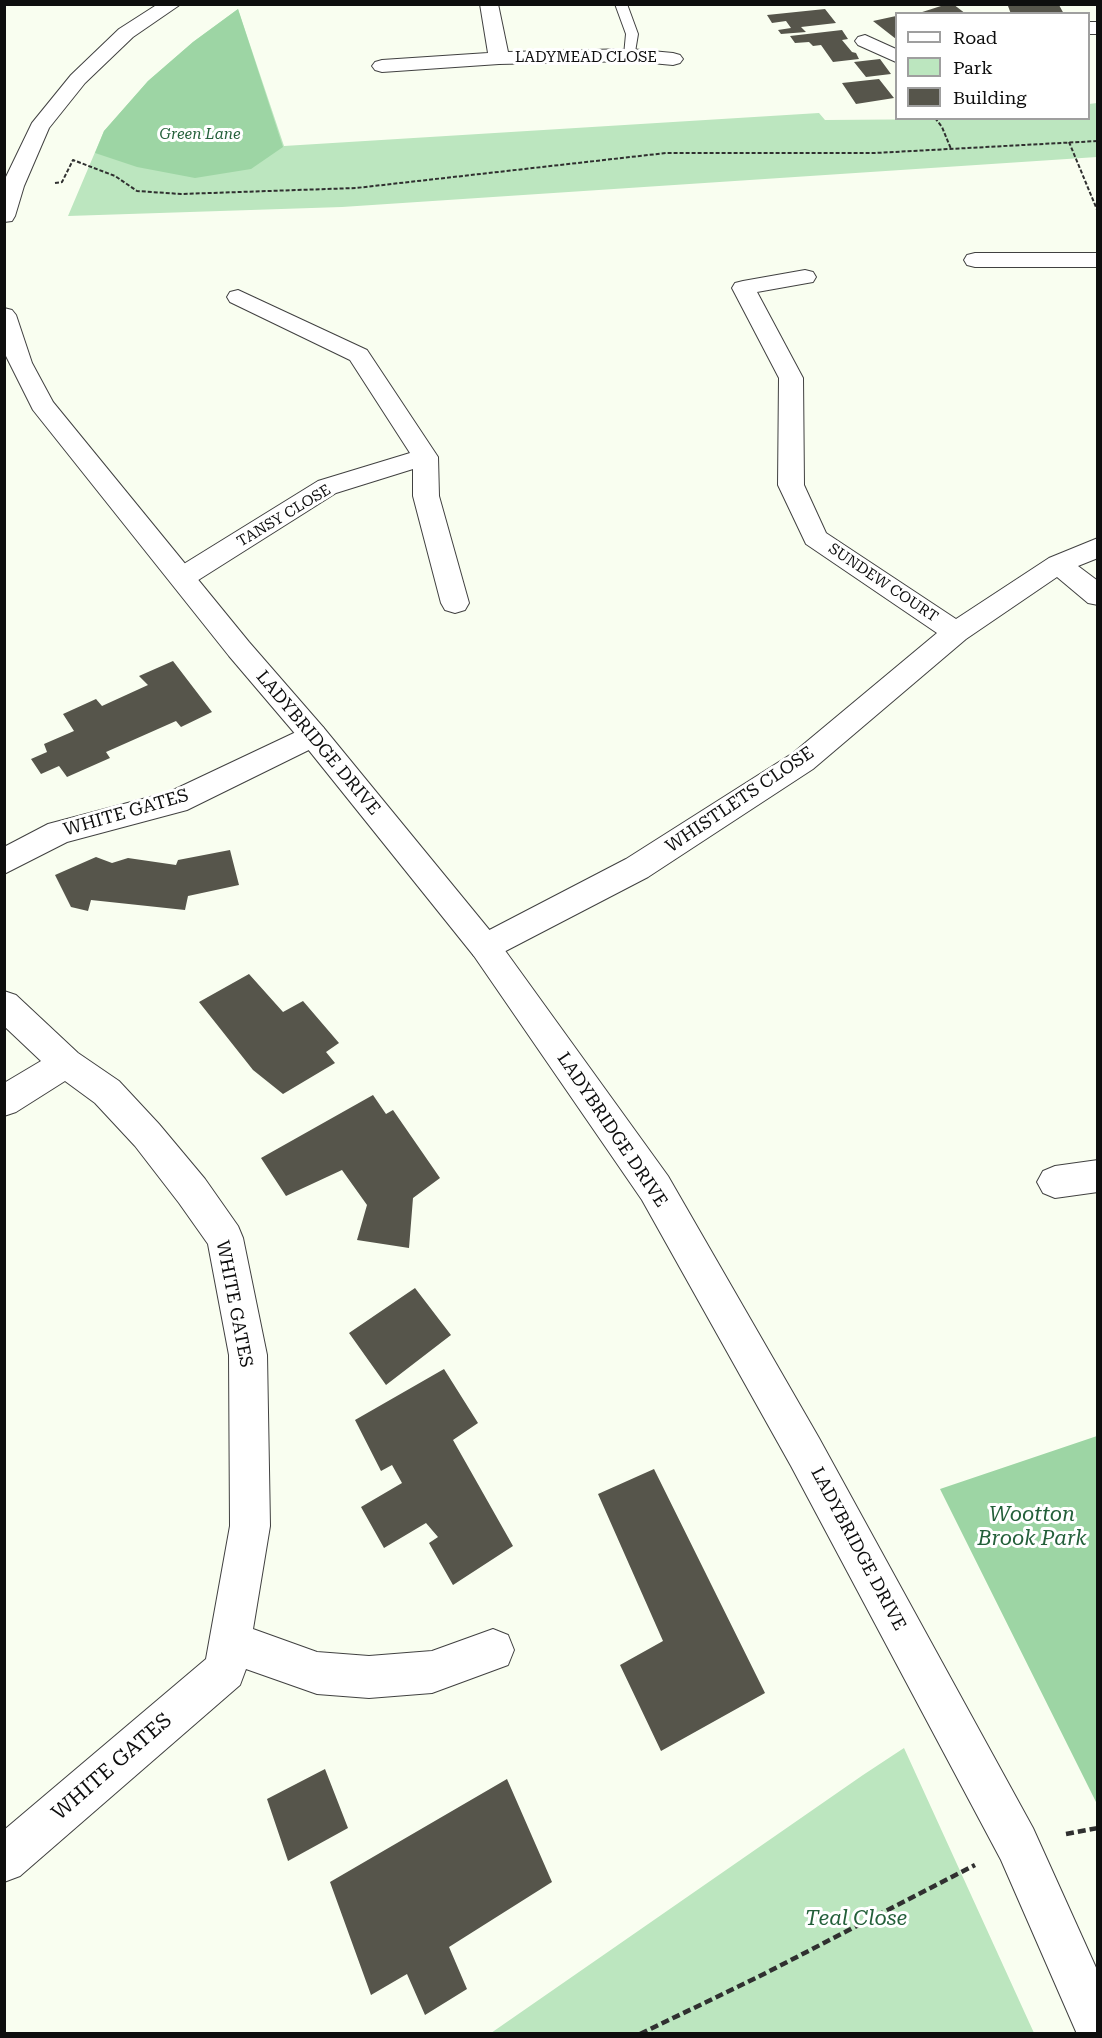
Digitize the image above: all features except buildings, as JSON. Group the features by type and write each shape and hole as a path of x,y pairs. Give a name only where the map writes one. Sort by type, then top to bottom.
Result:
{"street":[{"path":"4,216 8,186 39,127 78,79 126,33 172,4"},
{"name":"LADYMEAD CLOSE","path":"489,4 499,58"},
{"path":"864,41 895,55"},
{"name":"LADYMEAD CLOSE","path":"382,66 499,58 630,55 673,59"},
{"path":"975,260 1091,260 1098,281"},
{"name":"SUNDEW COURT","path":"806,277 743,288 791,378 790,485 815,538 956,632"},
{"path":"238,297 359,355 426,458 426,496 455,603"},
{"name":"LADYBRIDGE DRIVE","path":"4,315 20,363 42,405 239,649 313,735 485,947 655,1188 805,1452 1017,1844 1098,2026"},
{"name":"TANSY CLOSE","path":"183,577 327,487 426,458"},
{"name":"WHISTLETS CLOSE","path":"485,947 637,868 803,761 956,632 1058,564 1098,547"},
{"path":"1058,564 1098,596"},
{"name":"WHITE GATES","path":"4,862 59,832 176,802 313,735"},
{"name":"WHITE GATES","path":"4,1005 66,1063 107,1092 147,1135 192,1191 225,1238 248,1356 250,1526 225,1670 4,1860"},
{"path":"4,1101 66,1063"},
{"path":"1055,1182 1098,1176"},
{"path":"230,1641 276,1660 317,1673 369,1677 432,1672 493,1650"}],"lane":[{"path":"621,4 632,34 630,55"}],"path":[{"path":"937,120 951,149"},
{"path":"8,186 62,182 73,160 115,176 137,191 180,194 356,188 666,153 874,153 1098,141"},
{"path":"1069,142 1098,212"},
{"path":"640,2034 758,1977 1017,1844"}],"green space":[{"name":"Green Lane","path":"238,9 284,146 819,113 825,120 1090,120 1090,104 1097,103 1097,157 342,207 68,216 104,131 148,81 193,42"},
{"path":"238,9 283,147 251,169 195,178 137,167 95,153 104,131 148,81 193,42"},
{"name":"Wootton Brook Park","path":"1098,1436 1097,1804 940,1489"},
{"name":"Teal Close","path":"904,1748 1034,2033 491,2033 863,1775"}]}
